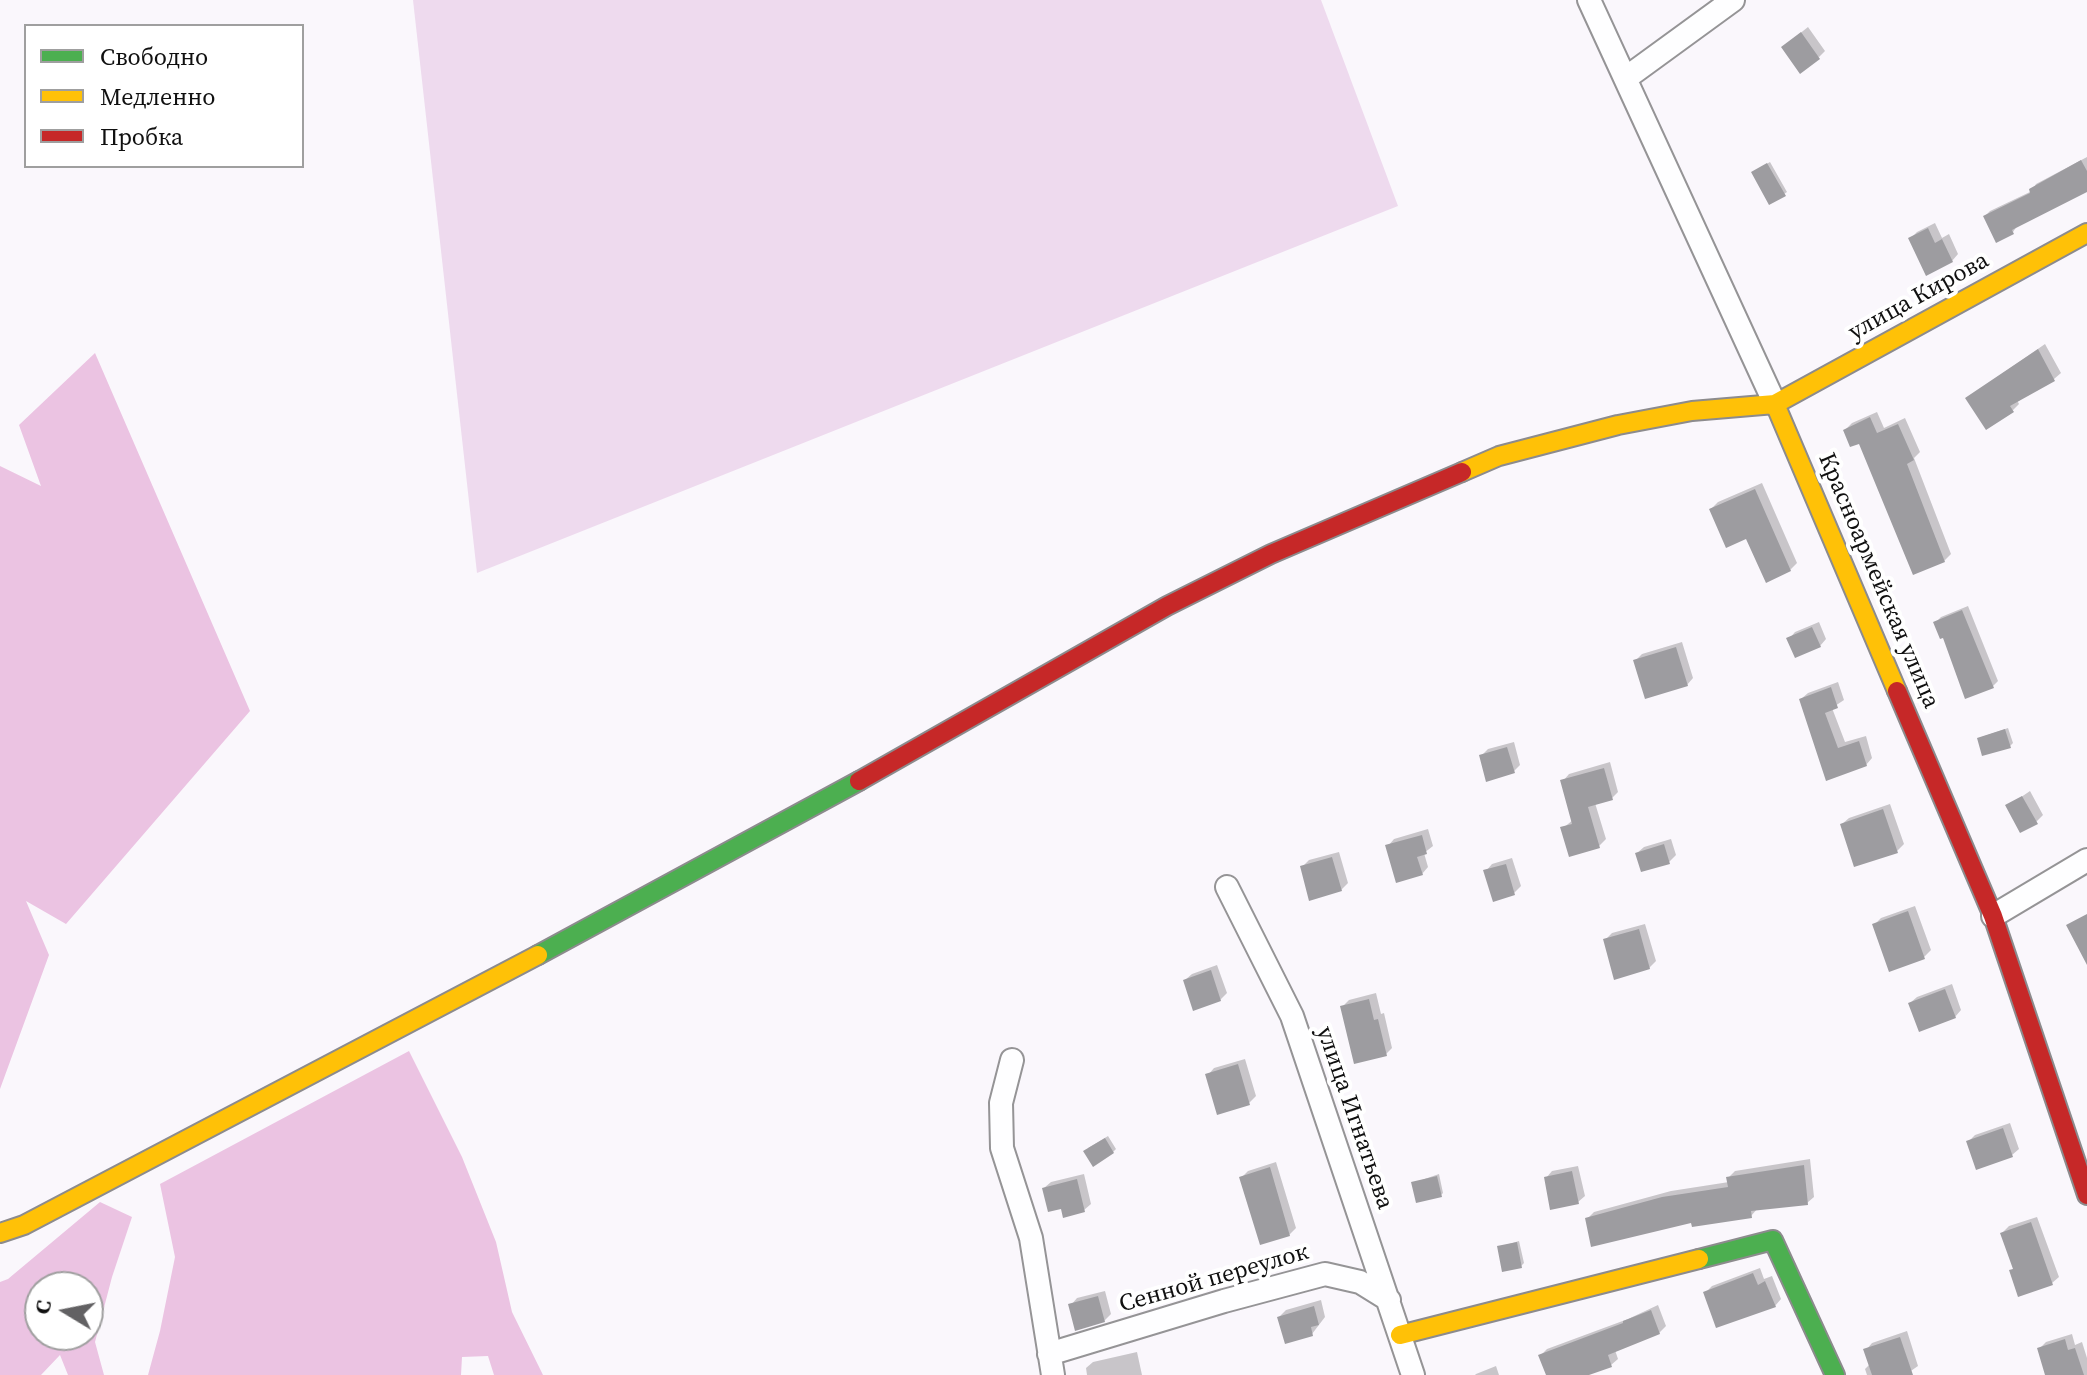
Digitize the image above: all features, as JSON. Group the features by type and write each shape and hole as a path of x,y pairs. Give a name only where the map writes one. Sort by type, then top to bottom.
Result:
{"street":[{"name":"Красноармейская улица","path":"1589,0 1775,404 1993,916 2087,1195"},
{"path":"1626,78 1733,0"},
{"name":"улица Кирова","path":"1775,404 2087,233"},
{"path":"0,1233 24,1225 65,1204 547,950 809,809 1167,606 1271,554 1499,456 1665,416 1775,404"},
{"path":"1993,916 2087,860"},
{"name":"улица Игнатьева","path":"1227,887 1292,1016 1413,1375"},
{"path":"1012,1060 1001,1103 1002,1148 1031,1238 1051,1365"},
{"path":"1400,1335 1773,1240 1835,1375"},
{"name":"Сенной переулок","path":"1051,1365 1224,1301 1325,1274 1360,1282 1389,1300"}],"shaded area":[{"path":"413,0 1321,0 1398,206 477,573"},
{"path":"95,353 250,711 66,924 26,901 49,955 0,1089 0,466 41,486 19,425"},
{"path":"409,1051 462,1157 496,1242 512,1312 543,1375 494,1375 488,1356 462,1357 461,1375 148,1375 175,1257 160,1184"},
{"path":"100,1202 132,1217 104,1308 104,1271 24,1271 24,1351 97,1351 104,1375 68,1375 60,1355 41,1375 0,1375 0,1282 8,1279"}],"building":[{"path":"1801,32 1820,59 1800,74 1781,47"},
{"path":"2081,160 2087,171 2087,192 2012,230 2014,234 1996,243 1983,216 2030,193 2029,189"},
{"path":"1767,163 1786,196 1769,205 1751,172"},
{"path":"1928,228 1935,243 1942,239 1953,262 1926,276 1908,238"},
{"path":"2038,349 2055,381 2010,406 2014,412 1986,430 1965,398"},
{"path":"1870,417 1877,433 1898,424 1914,460 1907,464 1945,562 1913,575 1859,444 1850,447 1843,430"},
{"path":"1755,489 1791,571 1766,583 1746,539 1726,548 1709,509"},
{"path":"1962,610 1994,688 1965,699 1943,638 1940,639 1933,622"},
{"path":"1812,627 1821,647 1795,658 1786,638"},
{"path":"1676,647 1688,686 1645,699 1633,660"},
{"path":"1831,687 1838,708 1825,713 1838,748 1859,741 1867,766 1826,781 1799,699"},
{"path":"2005,729 2011,748 1982,756 1977,738"},
{"path":"1507,747 1515,773 1486,782 1479,755"},
{"path":"1604,768 1613,800 1588,807 1600,848 1569,857 1560,827 1572,824 1560,780"},
{"path":"2022,796 2038,824 2020,833 2005,805"},
{"path":"1883,809 1898,853 1854,867 1840,824"},
{"path":"1422,835 1427,854 1417,857 1423,875 1396,883 1385,845"},
{"path":"1664,844 1670,864 1641,872 1635,853"},
{"path":"1332,857 1342,891 1309,901 1300,866"},
{"path":"1506,864 1515,895 1493,902 1483,870"},
{"path":"1908,911 1925,959 1889,972 1872,924"},
{"path":"2087,914 2087,965 2066,925"},
{"path":"1639,929 1650,969 1614,980 1603,939"},
{"path":"1211,970 1221,1001 1193,1011 1183,980"},
{"path":"1945,989 1956,1018 1919,1032 1908,1003"},
{"path":"1369,999 1374,1020 1378,1019 1387,1056 1354,1064 1340,1006"},
{"path":"1238,1064 1250,1105 1217,1115 1205,1074"},
{"path":"2003,1128 2013,1157 1976,1170 1966,1141"},
{"path":"1105,1138 1114,1153 1093,1167 1083,1151"},
{"path":"1804,1165 1808,1205 1751,1211 1752,1218 1692,1227 1691,1223 1591,1247 1585,1218 1662,1197 1728,1187 1726,1177"},
{"path":"1270,1167 1290,1236 1260,1245 1239,1177"},
{"path":"1572,1171 1579,1204 1550,1210 1544,1177"},
{"path":"1437,1176 1442,1197 1416,1203 1411,1182"},
{"path":"1077,1179 1085,1212 1063,1218 1061,1209 1048,1212 1042,1188"},
{"path":"2031,1222 2053,1285 2018,1297 2009,1270 2013,1269 2000,1233"},
{"path":"1517,1242 1522,1268 1502,1272 1497,1246"},
{"path":"1753,1273 1758,1285 1765,1281 1776,1307 1716,1328 1703,1292"},
{"path":"1098,1296 1105,1322 1075,1331 1068,1304"},
{"path":"1314,1306 1319,1325 1311,1327 1313,1336 1285,1344 1277,1317"},
{"path":"1651,1310 1660,1334 1608,1355 1612,1367 1589,1375 1546,1375 1538,1355"},
{"path":"1900,1337 1913,1375 1872,1375 1863,1349"},
{"path":"2065,1339 2068,1350 2075,1348 2084,1375 2045,1375 2037,1348"}],"traffic: fast":[{"path":"538,955 859,781"},
{"path":"1699,1259 1773,1240 1835,1375"}],"traffic: slow":[{"path":"1462,472 1499,456 1618,425 1692,411 1775,404 2087,233"},
{"path":"1775,404 1897,691"},
{"path":"0,1233 24,1225 538,955"},
{"path":"1400,1335 1699,1259"}],"traffic: jam":[{"path":"859,781 1167,606 1271,554 1462,472"},
{"path":"1897,691 1993,916 2087,1195"}]}
